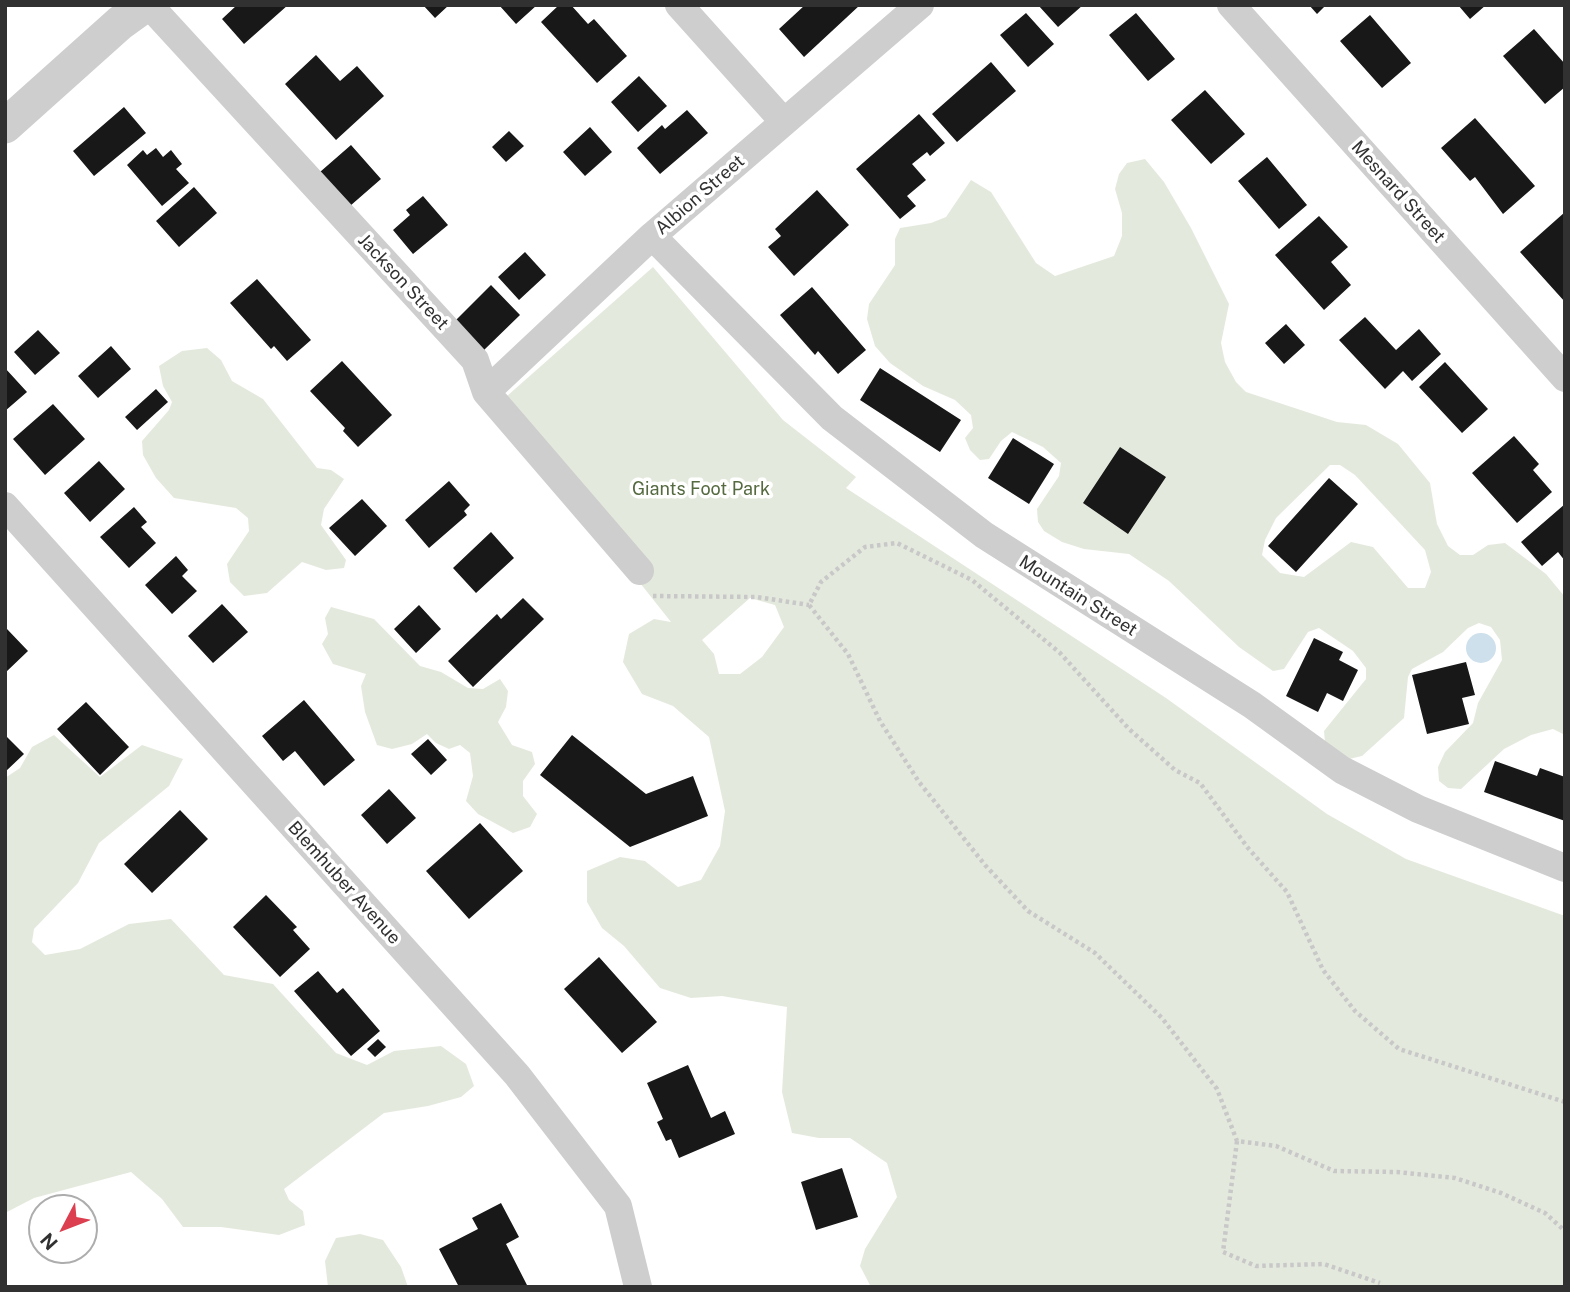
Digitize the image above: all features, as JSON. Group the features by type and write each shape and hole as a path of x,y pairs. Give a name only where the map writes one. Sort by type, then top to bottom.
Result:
{"street":[{"path":"5,126 120,23 147,5"},
{"name":"Jackson Street","path":"147,5 475,360 486,392 640,571"},
{"path":"679,5 784,122"},
{"name":"Albion Street","path":"486,392 652,236 920,5"},
{"name":"Mesnard Street","path":"1231,5 1565,378"},
{"name":"Mountain Street","path":"652,236 832,418 984,536 1252,705 1342,770 1418,809 1565,868"},
{"name":"Blemhuber Avenue","path":"5,506 517,1075 618,1206 638,1287"}],"path":[{"path":"809,606 821,582 865,547 897,543 972,580 1060,653 1138,737 1175,770 1200,783 1248,848 1287,892 1323,970 1355,1011 1399,1049 1565,1102"},
{"path":"640,571 643,594 666,598 757,597 809,606 848,654 866,696 900,754 953,828 1028,911 1095,953 1162,1018 1217,1089 1237,1141 1223,1252 1256,1266 1324,1264 1380,1283"},
{"path":"1237,1141 1276,1146 1334,1171 1397,1172 1455,1178 1501,1193 1545,1213 1565,1231"}],"green space":[{"path":"1145,159 1164,182 1191,228 1229,304 1221,343 1225,362 1236,382 1246,392 1337,422 1366,425 1398,444 1430,483 1437,524 1448,546 1460,555 1473,555 1488,545 1505,543 1546,574 1565,597 1565,735 1553,729 1531,735 1504,749 1461,789 1448,788 1439,781 1438,767 1445,752 1473,723 1478,703 1502,660 1500,640 1491,627 1479,623 1468,628 1443,652 1412,669 1408,677 1404,718 1362,756 1349,759 1325,742 1324,731 1366,679 1366,668 1353,651 1319,628 1308,632 1284,669 1273,671 1239,647 1169,581 1129,554 1084,549 1062,542 1044,531 1038,522 1037,509 1059,476 1061,463 1043,447 1012,432 1001,441 989,459 980,460 970,450 965,438 973,428 971,415 955,400 923,386 890,363 875,346 867,319 869,304 895,265 895,239 900,228 931,223 946,217 971,180 991,192 1036,263 1055,276 1114,256 1122,236 1122,213 1115,189 1119,174 1127,163","holes":["1330,465 1340,465 1355,475 1425,550 1431,572 1425,588 1408,588 1373,547 1351,542 1304,577 1280,573 1262,555 1265,540 1276,518"]},
{"name":"Giants Foot Park","path":"653,267 783,420 856,477 846,488 1166,698 1327,814 1406,859 1565,916 1565,1287 871,1287 860,1266 865,1249 897,1197 887,1163 850,1138 819,1138 792,1133 782,1092 787,1007 722,996 691,998 660,988 624,946 602,928 587,902 587,871 620,857 645,861 678,887 701,880 720,846 725,811 709,737 673,706 642,694 623,662 629,634 654,619 671,622 498,404","holes":["750,598 775,605 784,627 762,657 740,674 719,674 714,654 702,640"]},
{"path":"207,348 221,360 232,381 263,399 317,468 331,470 344,479 324,509 321,525 346,560 344,568 326,570 302,562 267,593 244,596 230,582 227,564 249,531 248,518 236,508 174,498 156,478 143,455 142,441 169,410 172,402 163,386 159,366 182,351"},
{"path":"331,607 374,619 420,666 441,672 468,688 483,689 500,679 508,691 506,707 498,722 512,745 532,752 535,764 523,781 523,796 537,814 530,827 513,833 478,814 466,801 473,776 470,753 460,745 449,749 436,743 427,734 412,744 392,749 377,745 365,712 361,686 366,674 333,664 322,644 328,634 325,618"},
{"path":"54,735 100,777 142,745 183,759 169,786 99,843 78,883 34,929 32,942 45,955 80,949 129,924 171,919 224,975 273,984 336,1053 367,1065 394,1051 441,1046 466,1064 474,1086 461,1097 384,1113 284,1189 289,1200 303,1211 305,1225 279,1235 221,1227 183,1227 162,1199 131,1172 49,1194 28,1194 28,1201 5,1213 5,778 20,768 32,747"},
{"path":"360,1234 383,1240 401,1267 408,1287 328,1287 325,1261 336,1238"}],"water":[{"path":"1481,633 1492,637 1496,648 1492,659 1481,663 1470,659 1466,648 1470,637"}],"building":[{"path":"237,5 288,5 244,44 222,19"},
{"path":"423,5 449,5 435,18"},
{"path":"499,5 537,5 516,24"},
{"path":"559,5 571,5 588,24 594,19 627,56 597,83 541,22"},
{"path":"805,5 860,5 804,57 779,29"},
{"path":"1038,5 1083,5 1058,27"},
{"path":"1309,5 1326,5 1317,14"},
{"path":"1458,5 1486,5 1470,19"},
{"path":"1026,13 1054,44 1028,67 1000,35"},
{"path":"1136,13 1175,59 1148,81 1109,35"},
{"path":"1370,15 1411,63 1382,88 1340,41"},
{"path":"1534,29 1565,64 1565,87 1545,104 1503,56"},
{"path":"316,55 340,81 357,66 384,96 336,140 285,84"},
{"path":"991,62 1016,91 957,142 932,114"},
{"path":"639,76 667,106 638,132 611,102"},
{"path":"1205,90 1245,134 1211,164 1171,120"},
{"path":"124,107 146,133 94,176 73,151"},
{"path":"687,110 708,133 660,174 637,148 662,125 665,129"},
{"path":"919,114 945,143 930,156 927,152 912,164 926,180 907,196 916,206 900,219 856,169"},
{"path":"1475,118 1535,186 1503,214 1475,177 1470,181 1441,148"},
{"path":"590,127 612,152 585,176 563,152"},
{"path":"509,131 524,146 506,162 492,147"},
{"path":"351,145 381,179 350,206 320,172"},
{"path":"156,148 163,157 171,150 182,164 176,169 189,183 162,206 127,165 143,150 147,155"},
{"path":"1267,157 1307,205 1279,229 1238,181"},
{"path":"194,187 217,213 179,247 156,221"},
{"path":"817,190 849,225 794,276 768,247 781,236 775,229"},
{"path":"423,196 448,225 413,254 393,230 410,215 406,210"},
{"path":"1565,212 1565,302 1520,252"},
{"path":"1319,216 1348,247 1331,262 1351,285 1324,310 1275,255"},
{"path":"525,252 546,275 519,300 498,277"},
{"path":"257,279 311,340 287,361 274,346 271,349 230,303"},
{"path":"491,285 520,315 484,350 455,321"},
{"path":"812,287 866,350 838,374 818,351 815,355 780,315"},
{"path":"1365,317 1396,350 1419,329 1441,354 1412,381 1403,371 1385,389 1339,340"},
{"path":"1286,324 1305,345 1284,364 1265,343"},
{"path":"38,330 60,353 35,375 14,352"},
{"path":"111,346 131,369 98,398 78,376"},
{"path":"342,361 392,415 358,447 343,431 345,428 310,391"},
{"path":"1445,362 1488,409 1462,433 1419,387"},
{"path":"5,368 27,392 5,411"},
{"path":"880,368 961,420 940,452 860,400"},
{"path":"156,389 168,402 137,430 125,417"},
{"path":"53,404 85,439 45,475 13,439"},
{"path":"1514,436 1539,464 1533,470 1552,492 1517,523 1472,473"},
{"path":"1013,438 1054,464 1029,504 988,478"},
{"path":"1120,447 1166,477 1128,534 1083,503"},
{"path":"99,461 125,489 90,522 64,493"},
{"path":"1329,478 1358,504 1296,572 1268,546"},
{"path":"449,481 470,505 464,511 467,515 429,548 405,520"},
{"path":"362,499 387,526 355,556 329,528"},
{"path":"1565,504 1565,561 1558,552 1542,566 1521,542"},
{"path":"134,507 147,522 141,527 156,543 129,568 100,537"},
{"path":"491,532 514,558 476,593 453,568"},
{"path":"176,556 188,570 182,576 197,591 172,614 145,585"},
{"path":"523,598 544,619 473,687 448,661 497,614 501,619"},
{"path":"222,604 248,632 213,663 188,636"},
{"path":"419,605 441,629 416,653 394,629"},
{"path":"7,629 28,651 5,673 5,631"},
{"path":"1314,638 1343,652 1339,660 1358,670 1343,701 1327,693 1318,712 1286,696"},
{"path":"1466,662 1475,695 1462,698 1469,724 1427,734 1412,675"},
{"path":"304,700 355,760 324,786 295,751 283,761 262,736"},
{"path":"86,702 129,747 100,775 57,729"},
{"path":"5,735 24,754 5,772"},
{"path":"572,735 646,794 693,776 708,816 630,847 540,775"},
{"path":"428,739 447,760 431,775 411,754"},
{"path":"1495,761 1537,776 1540,768 1565,777 1565,821 1484,792"},
{"path":"389,789 416,818 387,844 361,815"},
{"path":"180,810 208,839 152,893 124,864"},
{"path":"480,823 523,871 469,919 426,871"},
{"path":"266,895 297,927 293,930 310,949 280,977 233,927"},
{"path":"599,957 657,1022 622,1053 564,989"},
{"path":"318,971 337,993 343,988 380,1031 351,1056 294,991"},
{"path":"378,1039 386,1047 375,1057 367,1049"},
{"path":"688,1065 711,1118 725,1111 735,1134 679,1158 671,1139 666,1141 657,1122 663,1119 647,1083"},
{"path":"842,1168 858,1217 816,1230 801,1182"},
{"path":"501,1203 519,1237 506,1244 528,1287 459,1287 439,1249 478,1229 472,1218"}]}
